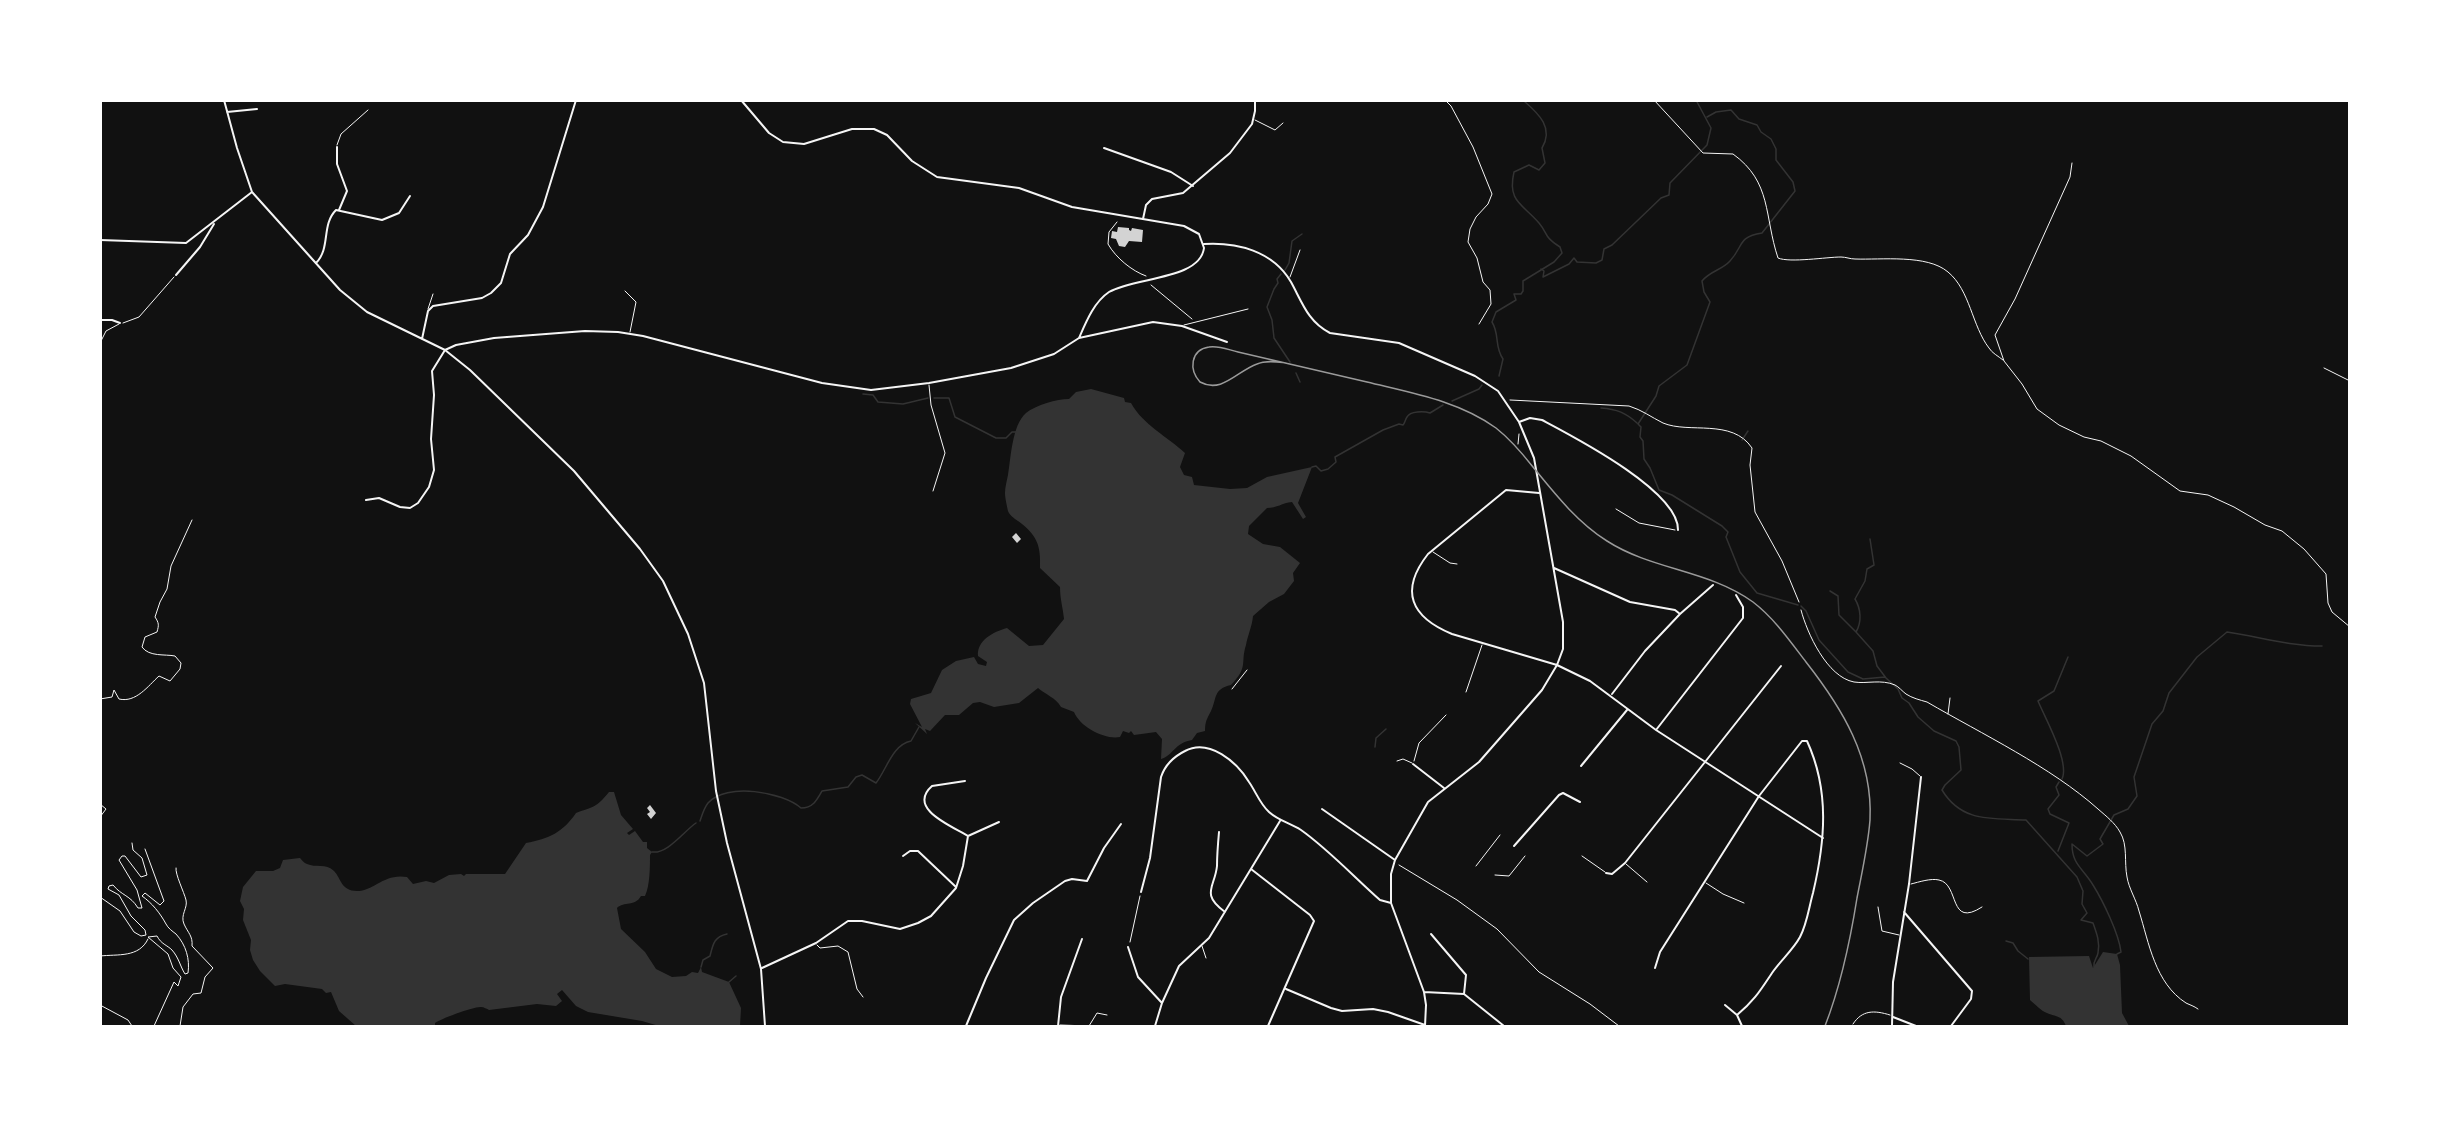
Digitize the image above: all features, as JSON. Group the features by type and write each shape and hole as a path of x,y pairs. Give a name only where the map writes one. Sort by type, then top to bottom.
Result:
{"street":[{"path":"224,100 252,192 316,263 358,307 445,350 470,370 568,465 657,570 681,618 704,682 716,794 727,843 762,969 765,1026"},
{"path":"422,339 428,311 436,305 482,298 501,283 510,254 528,235 543,207 576,100"},
{"path":"741,100 769,133 783,142 804,144 852,129 874,129 887,135 912,161 937,177 1019,188 1072,207 1189,228 1199,234 1204,244 1202,256 1193,266 1125,285 1103,297 1090,315 1079,338"},
{"path":"746,100 746,106"},
{"path":"1143,219 1146,205 1152,199 1183,193 1230,153 1244,137 1253,119 1255,100"},
{"path":"227,112 257,109"},
{"path":"316,263 324,251 328,221 334,212 339,210 347,191 337,164 337,147"},
{"path":"1104,148 1171,172 1193,186"},
{"path":"100,240 183,243 216,221 252,192"},
{"path":"339,210 364,218 382,220 399,213 410,196"},
{"path":"176,275 200,247 216,221"},
{"path":"1204,244 1250,248 1272,261 1289,279 1310,318 1320,328 1330,333 1399,343 1475,376 1498,391 1522,427 1534,458 1564,634 1563,649 1542,690 1479,762 1444,788 1420,813 1395,860 1391,874 1391,903 1424,992 1425,1026 1388,1012 1373,1009 1342,1011 1334,1009 1286,989"},
{"path":"100,320 120,323"},
{"path":"366,501 379,498 400,507 410,508 418,503 429,487 434,470 431,439 434,395 432,371 445,350 463,343 519,334 585,331 630,334 838,387 883,390 1011,368 1054,354 1079,338 1153,322 1182,326 1227,342"},
{"path":"1519,422 1530,418 1542,420 1633,473 1662,500 1677,521 1678,530"},
{"path":"1539,493 1506,490 1432,551 1421,563 1413,583 1412,593 1419,613 1435,627 1557,664 1590,681 1656,730 1823,838"},
{"path":"1554,568 1630,602 1675,610 1680,614"},
{"path":"1611,695 1657,637 1713,585"},
{"path":"1656,730 1743,618 1743,607 1736,595"},
{"path":"1606,873 1612,874 1625,862 1781,666"},
{"path":"1581,766 1627,710"},
{"path":"1655,968 1660,952 1759,796 1804,740 1808,744 1822,789 1825,814 1817,874 1800,938 1772,973 1754,1001 1737,1015"},
{"path":"1141,892 1150,858 1161,777 1165,766 1191,747 1210,748 1222,755 1243,774 1262,804 1280,821 1301,830 1380,900 1391,903"},
{"path":"1413,764 1444,788"},
{"path":"1892,1026 1893,982 1909,884 1921,777"},
{"path":"965,781 932,786 927,793 926,802 927,809 935,818 968,836"},
{"path":"1514,846 1559,795 1563,793 1580,802"},
{"path":"1323,809 1395,860"},
{"path":"1155,1026 1162,1003 1179,966 1202,946 1226,912 1280,821"},
{"path":"968,836 999,822"},
{"path":"966,1026 1014,920 1033,903 1065,881 1072,879 1087,881 1104,848 1121,824"},
{"path":"1219,832 1217,869 1211,883 1211,895 1217,906 1226,912"},
{"path":"762,969 816,943 848,921 862,921 889,928 908,927 931,916 956,888 963,866 968,836"},
{"path":"903,856 910,850 918,851 956,888"},
{"path":"1251,869 1313,920 1313,927 1268,1026"},
{"path":"1904,912 1972,991 1971,999 1951,1026"},
{"path":"1431,934 1466,975 1464,994"},
{"path":"1058,1026 1061,997 1082,939"},
{"path":"1128,947 1138,977 1162,1003"},
{"path":"1424,992 1464,994 1504,1026"},
{"path":"1725,1005 1737,1015 1742,1026"},
{"path":"1893,1017 1916,1026"}],"lane":[{"path":"337,147 341,134 368,110"},
{"path":"1253,119 1275,130 1283,123"},
{"path":"1289,279 1300,250"},
{"path":"100,343 109,328 139,317 176,275"},
{"path":"626,291 636,302 630,334"},
{"path":"428,311 433,294"},
{"path":"1182,326 1213,320 1231,312 1248,309"},
{"path":"929,383 932,405 945,453 933,491"},
{"path":"1616,509 1639,523 1667,530 1678,530"},
{"path":"1432,551 1450,563 1457,564"},
{"path":"1466,692 1482,643"},
{"path":"1398,761 1403,759 1413,764 1419,743 1446,715"},
{"path":"1900,763 1921,777"},
{"path":"1476,866 1500,834"},
{"path":"1495,875 1509,876 1525,856"},
{"path":"1582,856 1606,873"},
{"path":"1625,862 1647,882"},
{"path":"1909,884 1942,880 1948,886 1957,908 1965,913 1973,913 1982,907"},
{"path":"1704,882 1744,903"},
{"path":"1878,907 1882,931 1901,935"},
{"path":"816,943 820,948 838,946 848,951 857,988 863,997"},
{"path":"1202,946 1206,958"},
{"path":"1852,1024 1858,1016 1867,1012 1884,1013 1893,1017"},
{"path":"1058,1026 1089,1026 1096,1013 1107,1015"}],"path":[{"path":"1445,100 1473,147 1492,194 1488,204 1476,217 1470,229 1468,242 1477,258 1483,282 1490,290 1491,304 1479,324"},
{"path":"1654,100 1703,153 1732,154 1758,179 1764,195 1771,238 1778,258 1811,260 1844,257 1883,258 1940,266 1950,273 1960,288 1989,349 2004,361 2022,384 2037,409 2059,425 2084,437 2101,441 2131,456 2180,490 2208,495 2265,525 2282,531 2304,549 2326,574 2328,603 2332,612 2349,627"},
{"path":"2004,361 1995,335 2015,299 2070,177 2072,163"},
{"path":"1117,222 1109,232 1108,244 1125,263 1136,272 1146,276 1196,322"},
{"path":"2324,368 2349,381"},
{"path":"1505,400 1629,406 1646,412 1664,423 1686,427 1708,426 1744,439 1752,448 1750,465 1755,512 1782,561 1799,602"},
{"path":"1518,444 1522,427"},
{"path":"100,699 112,698 114,690 119,699 127,700 142,693 159,676 172,680 180,669 181,663 175,656 151,654 144,651 142,647 145,637 157,632 159,623 155,617 167,589 171,566 192,520"},
{"path":"1801,610 1806,628 1817,648 1836,671 1848,680 1892,684 1907,695 1927,702 2079,792 2115,825 2123,838 2129,887 2137,904 2142,928 2156,967 2168,986 2187,1004 2198,1009"},
{"path":"1232,689 1247,670"},
{"path":"1948,716 1950,698"},
{"path":"100,804 106,809 100,817"},
{"path":"100,897 120,911 134,932 141,936 146,934 131,916 119,895 108,890 113,885 134,900 138,908 142,908 136,890 119,860 125,856 141,877 147,875 142,858 133,850 132,843"},
{"path":"145,849 164,901 160,905 149,894 145,893 142,896 163,916 167,926 182,942 187,953 188,973 185,974 171,948 164,945 157,936 148,937"},
{"path":"1395,860 1402,867 1457,900 1497,929 1539,972 1590,1004 1619,1026"},
{"path":"176,868 175,873 182,882 182,891 186,899 183,923 192,938 192,946 213,968 204,977 201,993 193,994 183,1007 180,1026"},
{"path":"1128,947 1141,892"},
{"path":"100,956 128,956 145,944 148,937"},
{"path":"148,937 168,954 173,968 181,977 178,986 175,986 174,982 167,992 154,1026"},
{"path":"100,1005 128,1020 132,1026"}],"shaded area":[{"path":"1091,389 1124,398 1125,402 1131,403 1142,418 1185,453 1180,467 1184,475 1192,477 1194,485 1230,489 1247,488 1267,477 1312,467 1298,503 1306,517 1303,519 1292,502 1267,508 1249,526 1248,534 1263,544 1280,547 1300,563 1293,573 1294,581 1284,594 1269,602 1253,616 1242,669 1231,685 1221,689 1216,695 1206,720 1205,731 1197,733 1192,740 1181,744 1161,759 1162,739 1156,732 1134,735 1131,731 1129,733 1123,731 1120,737 1100,734 1082,723 1074,712 1061,707 1038,688 1019,703 994,707 980,702 973,703 959,715 945,715 930,731 925,729 927,734 915,723 922,727 910,704 911,699 931,693 942,670 956,661 974,657 978,664 986,666 987,662 978,656 980,645 991,634 1007,628 1029,646 1043,645 1064,619 1060,587 1040,568 1040,553 1034,536 1009,513 1005,488 1013,442 1021,418 1030,410 1041,405 1069,399 1076,392"},
{"path":"609,792 614,792 621,815 633,829 627,833 629,835 635,831 643,842 647,842 647,848 652,852 645,896 641,896 636,902 617,908 621,929 645,952 656,969 672,977 686,976 692,972 698,973 701,967 702,972 729,982 741,1008 740,1026 659,1026 588,1012 576,1006 562,990 557,994 562,1001 556,1006 537,1004 489,1010 478,1007 443,1019 435,1023 435,1026 356,1026 339,1011 331,992 326,993 322,989 285,984 275,986 253,960 250,950 251,940 243,920 244,909 240,901 243,887 256,871 273,871 280,868 283,860 300,858 310,865 331,869 345,887 357,891 399,876 407,877 413,884 426,881 434,883 449,875 505,874 526,843 555,834 576,813 591,808"},
{"path":"2103,952 2117,954 2120,965 2122,1013 2129,1026 2066,1026 2061,1018 2045,1012 2030,1000 2029,957 2089,956 2093,968"}],"building":[{"path":"1118,227 1129,228 1131,231 1132,228 1143,230 1142,242 1129,241 1125,247 1119,246 1116,239 1111,238 1112,231 1117,232"},
{"path":"1016,533 1021,539 1017,543 1012,537"},
{"path":"650,805 656,813 651,819 647,814 650,812 647,808"}],"waterway":[{"path":"1541,269 1544,271 1543,277 1569,264 1574,258 1577,262 1596,263 1602,260 1604,249 1612,245 1661,198 1669,195 1670,183 1707,145 1711,128 1696,100"},
{"path":"1499,376 1503,359 1492,322 1496,312 1516,300 1514,294 1521,294 1523,281 1554,262 1562,253 1560,247 1549,238 1539,223 1518,202 1513,190 1514,172 1529,165 1539,170 1545,163 1542,148 1546,128 1535,111 1524,101"},
{"path":"1707,117 1716,112 1731,110 1739,119 1757,125 1761,132 1771,139 1776,149 1776,160 1793,182 1795,191 1762,233 1748,237 1730,261 1702,281 1704,292 1710,302 1687,365 1659,386 1656,396 1638,424 1641,427 1640,437 1643,441 1644,459 1659,490 1672,495 1728,532 1726,537 1740,572 1757,593 1798,605"},
{"path":"1285,270 1289,263 1292,241 1302,234"},
{"path":"1281,274 1267,307 1272,320 1274,338 1290,362"},
{"path":"1296,373 1300,382"},
{"path":"1452,401 1479,389 1482,385"},
{"path":"863,394 873,395 878,402 903,404 928,398"},
{"path":"934,398 949,398 955,417 996,438 1006,438 1012,432 1016,432"},
{"path":"1312,467 1316,466 1321,471 1328,469 1336,462 1335,457 1383,430 1399,424 1403,425 1409,415 1421,412 1430,413 1443,405"},
{"path":"1601,408 1621,412 1637,423"},
{"path":"1742,440 1748,431"},
{"path":"1870,539 1874,565 1867,569 1865,581 1855,599 1860,616 1856,632 1873,651 1877,666 1898,689 1902,698 1909,703 1918,717 1934,731 1956,741 1959,747 1961,770 1942,790 1950,801 1968,813 1979,817 2026,820 2077,877 2083,891 2082,904 2087,913 2081,920 2093,923 2098,938 2099,949 2094,967"},
{"path":"1830,591 1838,596 1839,615 1856,632"},
{"path":"1801,606 1806,611 1819,640 1848,672 1863,679 1885,677"},
{"path":"2117,954 2121,952 2114,927 2097,892 2076,862 2072,844 2087,856 2103,844 2100,839 2114,815 2128,809 2137,796 2134,777 2152,724 2163,711 2169,693 2197,657 2227,632 2286,643 2322,646"},
{"path":"2062,779 2064,771 2060,751 2038,701 2054,691 2068,657"},
{"path":"700,821 708,803 728,793 741,791 768,794 805,808 812,805 822,791 848,787 856,777 862,775 876,783 894,752 904,743 911,741 919,727"},
{"path":"1375,747 1376,738 1386,729"},
{"path":"2058,851 2069,823 2050,814 2048,809 2059,795 2056,787 2059,782"},
{"path":"652,852 658,852 670,846 696,823"},
{"path":"701,967 703,960 710,956 717,939 727,934"},
{"path":"2006,941 2013,943 2018,951 2028,959"},
{"path":"729,982 736,976"}],"tram line":[{"path":"1286,363 1260,363 1215,385 1200,382 1193,366 1198,352 1209,347 1220,347 1418,394 1467,411 1496,428 1506,437 1567,507 1607,541 1624,551 1736,591 1761,608 1781,630 1832,697 1843,716 1861,755 1870,797 1868,840 1851,931 1840,979 1825,1026"}]}
